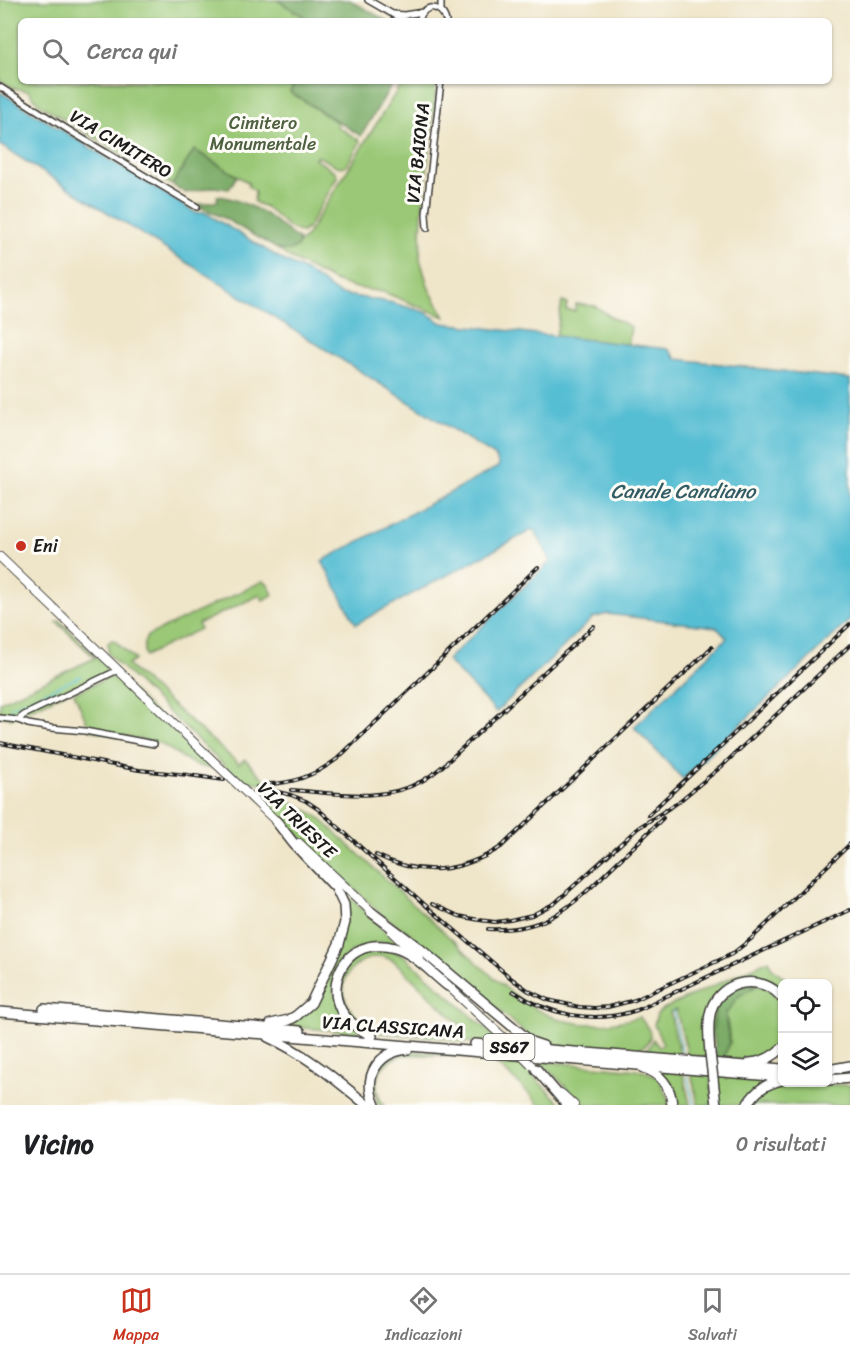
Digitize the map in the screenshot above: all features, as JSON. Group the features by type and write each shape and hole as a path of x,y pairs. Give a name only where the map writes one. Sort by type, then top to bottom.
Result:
{"highway":[{"path":"257,1030 296,1017 306,1008 319,987 339,944 345,922 344,905 336,888 294,844 276,821"},
{"path":"371,912 419,948 531,1042 539,1046 592,1053"},
{"path":"372,1036 346,1018 337,1000 335,981 340,970 356,952 374,946 396,949 409,954 448,986"},
{"path":"716,1105 709,1027 711,1011 717,998 730,987 743,982 759,982 770,986 778,993"},
{"name":"VIA CLASSICANA","path":"0,1006 778,1078"},
{"name":"VIA CLASSICANA","path":"0,1012 372,1036 778,1069"},
{"name":"SS67","path":"257,1030 303,1055 367,1105"},
{"path":"375,1105 370,1084 372,1074 384,1057 398,1050 463,1049"},
{"name":"SS67","path":"727,1064 757,1062 772,1058 778,1053"},
{"path":"629,1064 651,1070 660,1076 670,1090 672,1105"},
{"path":"534,1067 567,1105"},
{"path":"832,1069 850,1067"},
{"path":"832,1080 850,1078"},
{"path":"747,1105 760,1088 778,1080"}],"main road":[{"name":"VIA TRIESTE","path":"0,557 574,1105"}],"street":[{"path":"368,0 399,18"},
{"path":"393,14 423,12 430,8 436,0"},
{"path":"441,0 441,10 446,18"},
{"path":"430,8 441,10"},
{"path":"420,18 423,12"},
{"name":"VIA BAIONA","path":"427,228 426,214 441,84"},
{"name":"VIA CIMITERO","path":"0,87 197,207"},
{"path":"18,720 118,670"},
{"path":"0,718 154,744"}],"green space":[{"name":"Cimitero Monumentale","path":"0,0 277,0 306,18 18,18 18,84 294,84 290,92 338,123 336,126 360,142 347,165 342,167 317,156 315,159 336,172 337,177 308,228 302,232 293,229 268,209 254,202 255,191 248,186 249,183 195,150 172,185 39,104 29,91 13,88 0,80"},
{"path":"277,0 350,0 382,18 306,18"},
{"path":"294,84 392,84 361,136 290,92"},
{"path":"401,84 437,84 422,214 420,259 429,289 445,317 383,292 352,287 332,280 279,250 295,247 307,235"},
{"path":"194,150 237,176 229,189 214,187 186,193 172,185"},
{"path":"217,196 236,200 267,215 299,240 298,246 291,250 279,250 224,218 196,205 218,201"},
{"path":"562,302 567,303 566,310 575,311 576,304 595,306 631,327 628,345 556,336"},
{"path":"263,581 268,584 273,595 263,600 260,595 198,624 200,629 145,656 144,646 147,636"},
{"path":"60,621 111,671 16,716 11,718 0,716 0,702 95,658 57,622"},
{"path":"112,640 135,660 127,665 239,764 245,759 268,783 241,782 108,654 108,643"},
{"path":"114,675 212,768 197,765 159,743 90,730 74,693"},
{"path":"257,794 293,803 316,815 494,978 529,1005 554,1017 582,1024 608,1023 640,1017 649,1030 649,1040 636,1050 627,1051 548,1045 530,1037 408,932 383,916"},
{"path":"344,892 400,946 375,943 351,952 333,992 361,1033 283,1026 317,1000 348,905"},
{"path":"384,948 403,955 503,1044 462,1042 437,1037 371,1031 348,1015 340,997 341,975 344,968 360,953","holes":["382,956 394,961 468,1033 379,1029 368,1025 354,1014 344,991 347,975 356,965 370,958"]},
{"path":"769,960 771,967 785,978 778,979 778,990 765,981 717,993 708,1057 688,1056 676,1010 670,1012 680,1055 642,1054 651,1045 653,1039 659,1047 663,1044 654,1025 657,1014 663,1009"},
{"path":"758,985 769,989 778,998 778,1048 757,1061 723,1059 730,1042 726,1013 739,996"},
{"path":"758,985 739,996 726,1013 730,1042 723,1059 716,1058 713,1026 716,1006 736,987"},
{"path":"405,1051 517,1057 562,1105 539,1105 517,1082 491,1061 461,1056 416,1055 399,1056 382,1068 376,1086 384,1105 378,1105 373,1080 384,1060"},
{"path":"539,1061 638,1070 652,1074 663,1086 670,1105 585,1105"},
{"path":"658,1070 683,1073 690,1105 676,1105 675,1098"},
{"path":"691,1073 710,1074 713,1105 698,1105"},
{"path":"717,1075 771,1080 744,1105 719,1105"},
{"path":"778,1085 832,1087 832,1085 850,1085 850,1105 752,1105 763,1091"}],"water":[{"name":"Canale Candiano","path":"0,92 196,213 204,212 307,272 339,294 389,302 425,312 442,323 668,349 677,359 850,379 850,620 683,779 634,727 727,638 716,627 607,614 593,618 496,712 447,660 549,563 550,559 535,531 532,530 356,624 322,561 498,467 495,456 0,145"}],"waterway":[{"path":"10,708 81,676"},
{"path":"673,1011 682,1052"},
{"path":"687,1075 694,1105"}],"railway":[{"path":"267,784 304,777 337,759 538,567"},
{"path":"648,815 850,624"},
{"path":"291,790 358,795 375,794 407,788 422,781 445,764 594,626"},
{"path":"432,904 459,916 495,922 532,915 555,903 638,828 677,803 722,766 850,645"},
{"path":"376,855 409,867 440,869 470,862 501,847 712,647"},
{"path":"0,743 139,770 224,780"},
{"path":"257,787 291,795 318,809 512,979 548,1000 579,1007 608,1007 635,1000 732,954 751,939 850,844"},
{"path":"488,929 526,926 556,914 583,895 663,818"},
{"path":"513,991 541,1006 571,1015 587,1017 618,1015 643,1008 850,910"}],"place":[{"name":"Eni","path":"21,546"}]}
